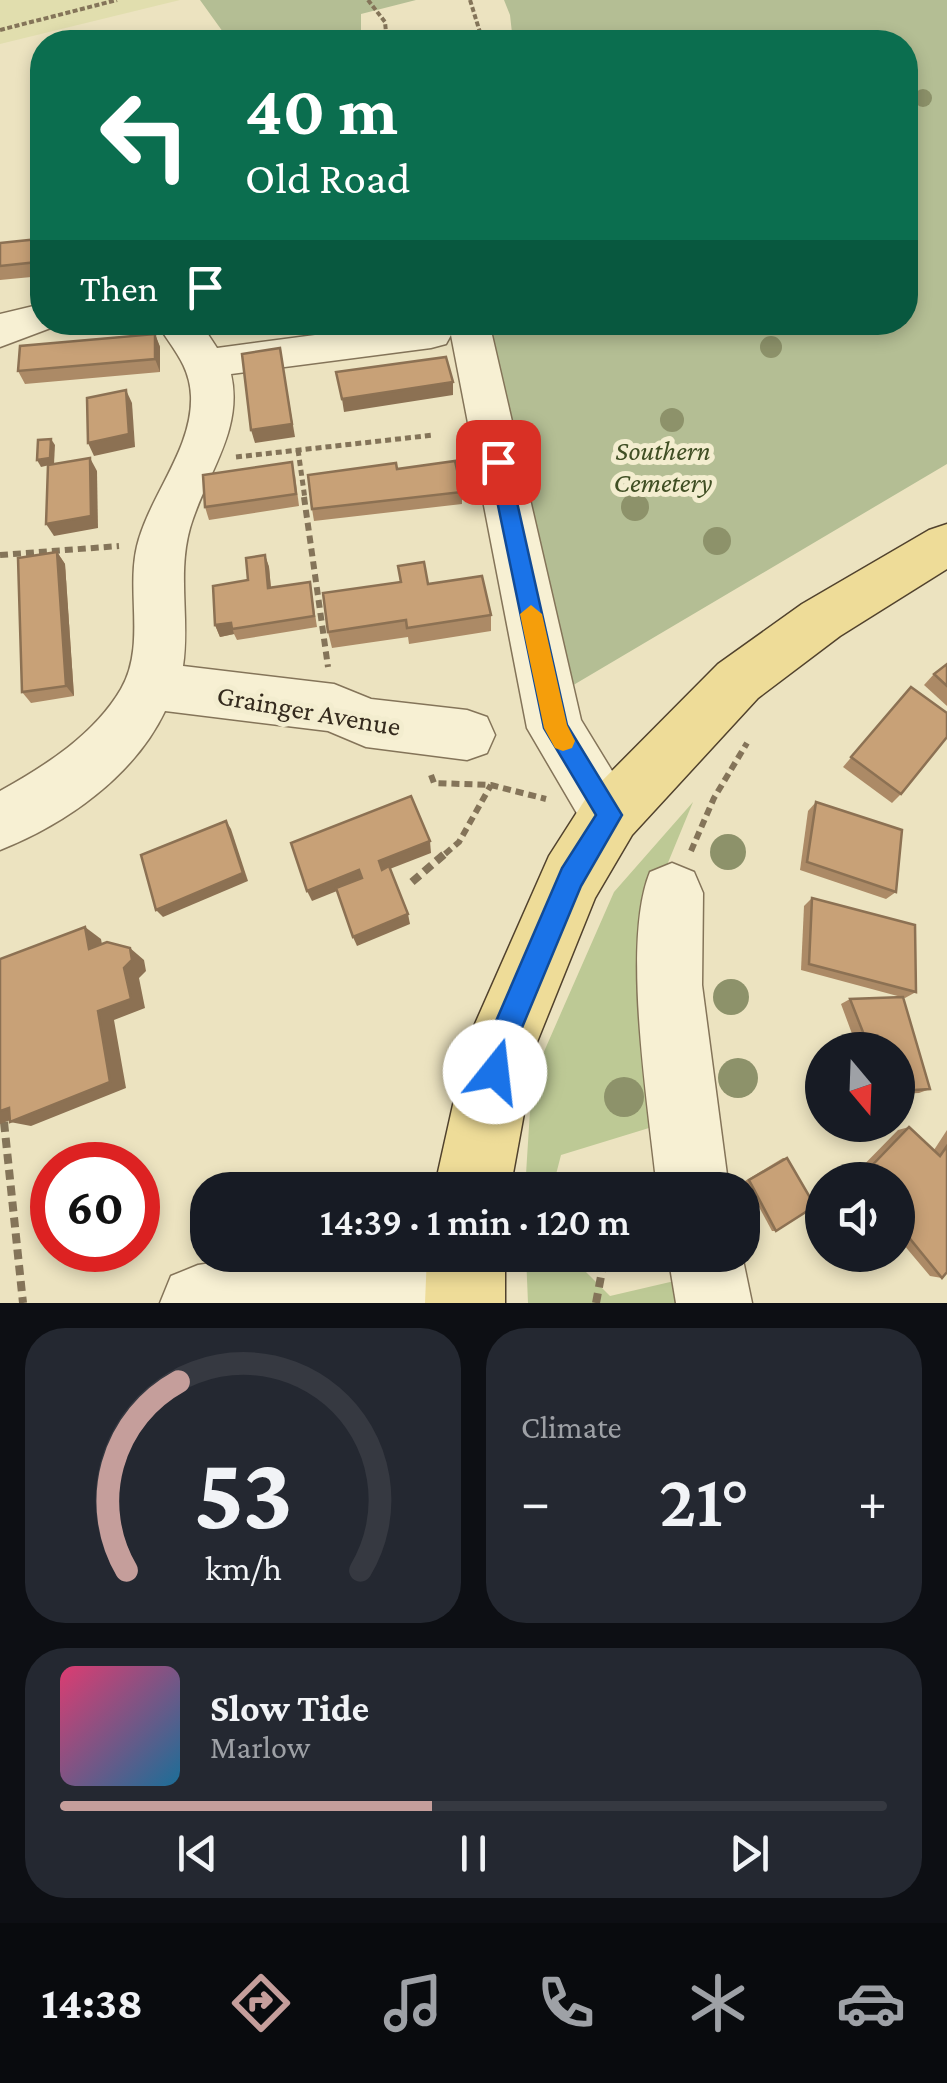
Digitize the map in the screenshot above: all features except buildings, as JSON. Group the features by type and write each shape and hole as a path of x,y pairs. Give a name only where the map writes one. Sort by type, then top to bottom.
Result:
{"main road":[{"path":"476,1172 502,1042 571,878 610,815 738,681 821,620 947,544"}],"street":[{"path":"0,334 30,320"},
{"path":"0,822 39,802 86,768 122,730 151,686 158,642 160,547 213,407 214,388 207,364 188,335"},
{"path":"207,364 403,335"},
{"path":"452,335 556,728 610,815"},
{"name":"Grainger Avenue","path":"151,686 334,708 366,724 467,735"},
{"path":"672,894 670,985 691,1172"},
{"path":"708,1272 714,1303"},
{"path":"198,1303 308,1286 465,1277"}],"path":[{"path":"0,30 116,0"},
{"path":"368,0 385,30"},
{"path":"470,0 480,30"},
{"path":"195,462 434,435"},
{"path":"298,450 334,708"},
{"path":"0,555 55,549 160,547"},
{"path":"410,728 410,748 423,756 434,783 491,785 610,815"},
{"path":"672,894 714,798 753,734"},
{"path":"412,882 459,842 491,785"},
{"path":"4,1122 23,1303"},
{"path":"596,1303 602,1272"}],"shaded area":[{"path":"0,0 180,0 57,30 30,30 30,37 0,44"}],"green space":[{"path":"200,0 416,0 361,14 361,30 222,30"},
{"name":"Southern Cemetery","path":"504,0 947,0 947,464 565,690 485,335 918,335 918,30 512,30"},
{"path":"693,802 651,904 649,1128 561,1155 557,1172 526,1172 532,1079 614,892"},
{"path":"527,1272 586,1272 610,1296 683,1279 689,1303 528,1303"}],"slow traffic":[{"path":"531,614 556,728 563,741"}],"route":[{"path":"495,1072 502,1042 571,878 610,815 556,728 498,462"}]}
